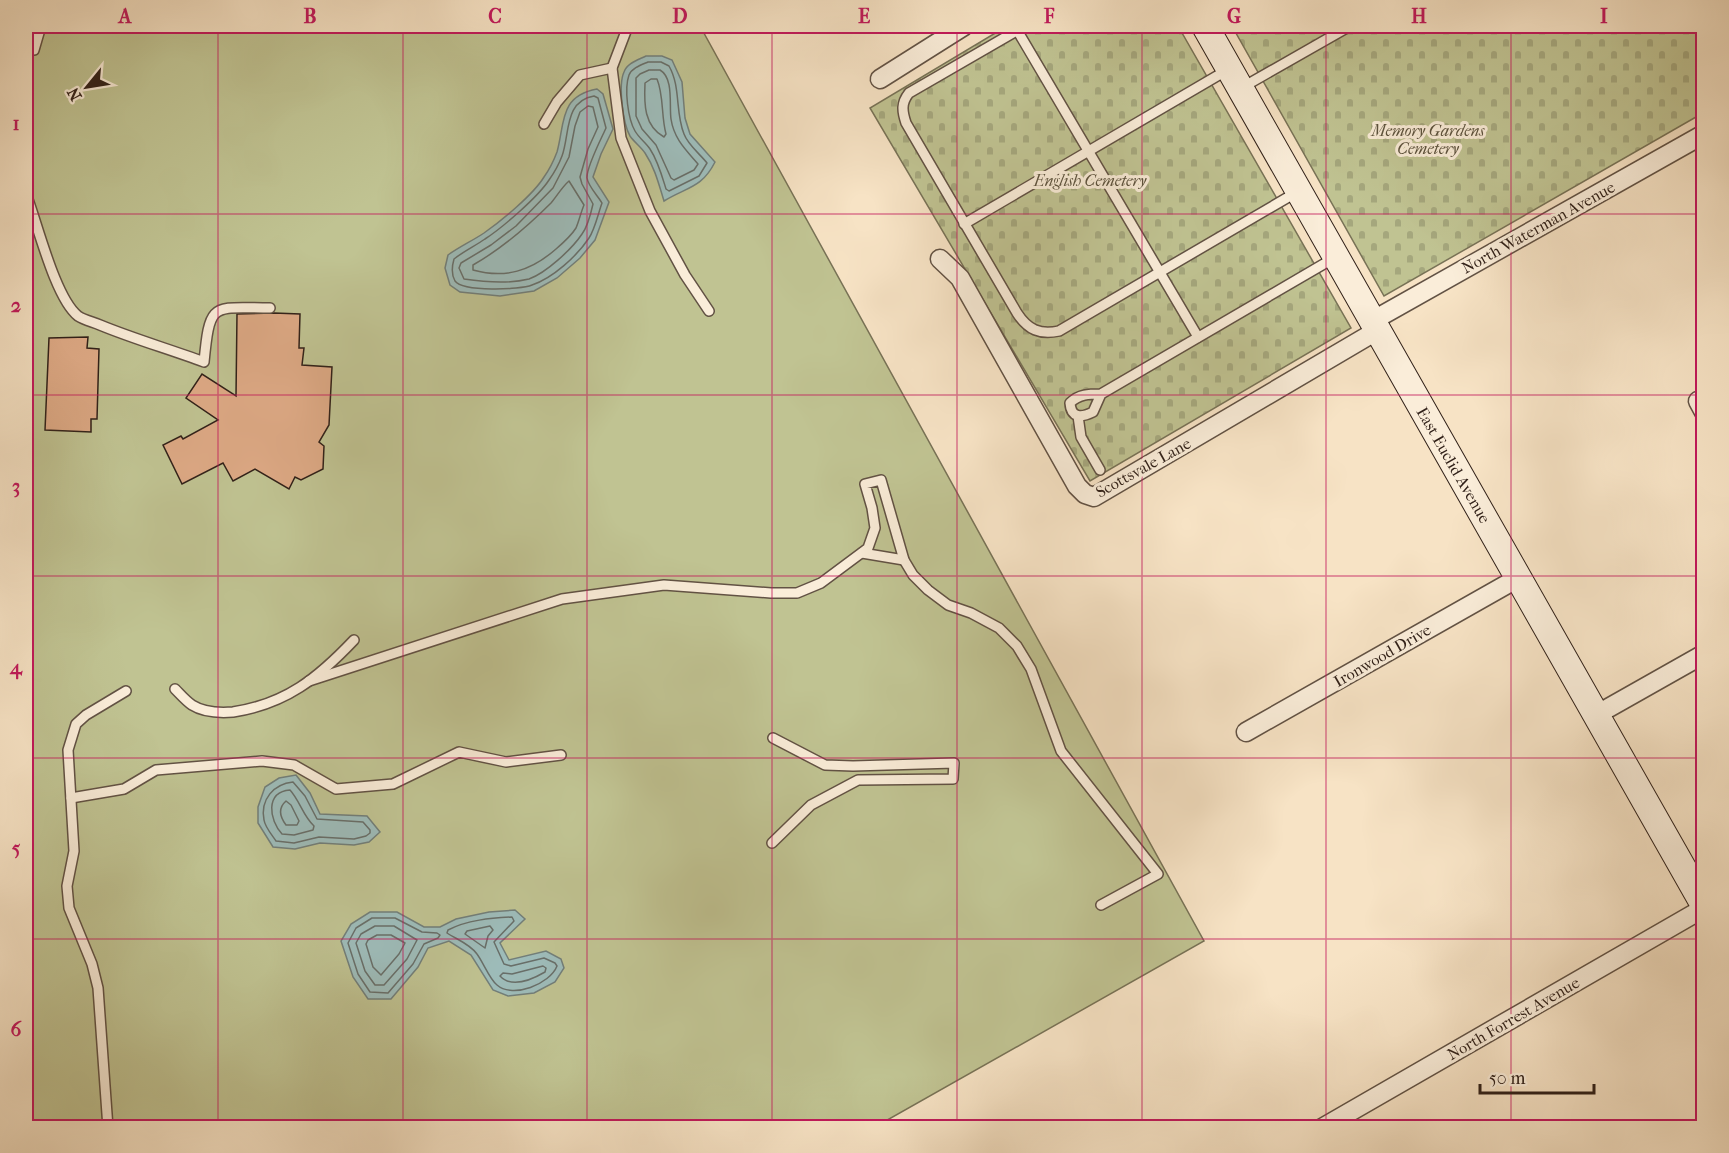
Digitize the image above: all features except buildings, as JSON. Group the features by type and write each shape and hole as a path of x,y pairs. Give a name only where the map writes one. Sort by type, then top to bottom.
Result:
{"main road":[{"name":"East Euclid Avenue","path":"1205,26 1704,906"}],"street":[{"path":"880,79 964,26"},
{"name":"North Waterman Avenue","path":"1375,325 1704,134"},
{"name":"Scottsvale Lane","path":"940,259 960,278 1077,486 1085,494 1094,497 1375,325"},
{"name":"Ironwood Drive","path":"1246,732 1518,578"},
{"path":"1596,715 1704,654"},
{"name":"North Forrest Avenue","path":"1322,1128 1704,906"}],"lane":[{"path":"26,50 34,50 40,26"},
{"path":"628,26 612,68 621,138 650,211 685,274 709,311"},
{"path":"964,224 1088,151 1235,78 1350,26"},
{"path":"1198,337 1160,272 1088,151 1021,28 909,93 902,105 906,123 1022,322 1044,333 1059,331 1160,272 1299,190"},
{"path":"544,124 557,102 580,75 612,68"},
{"path":"26,194 41,243 67,302 78,316 125,336 204,362 208,328 214,314 224,308 270,308"},
{"path":"1101,394 1093,412 1078,416 1070,409 1070,403 1075,398 1084,394 1101,394 1336,257"},
{"path":"1078,416 1081,437 1100,470"},
{"path":"309,681 561,599 664,585 797,593 821,583 868,548 875,528 865,484 881,480 904,560 913,575 948,605 999,628 1017,646 1031,669 1061,751 1158,874 1101,906"},
{"path":"862,553 904,560"},
{"path":"175,689 194,706 220,713 258,708 288,695 309,681 330,666 354,640"},
{"path":"108,1128 98,988 92,964 69,908 67,886 74,851 68,750 76,724 86,715 126,691"},
{"path":"772,843 811,805 858,780 953,779 954,763 825,765 774,738"},
{"path":"71,798 124,789 156,770 262,761 294,765 336,789 393,784 459,752 506,762 561,755"}],"green space":[{"path":"26,26 700,26 1204,941 875,1127 26,1127"},
{"name":"English Cemetery","path":"1007,26 1178,26 1351,328 1090,481 870,108"},
{"name":"Memory Gardens Cemetery","path":"1232,26 1703,26 1703,113 1384,296"}],"water":[{"path":"646,56 662,56 672,60 682,82 685,118 690,134 715,162 699,182 664,201 648,159 627,130 622,104 621,86 625,69"},
{"path":"597,89 603,94 613,129 593,177 609,202 595,240 580,258 557,278 534,291 500,296 460,292 450,285 445,268 448,255 491,228 532,192 546,174 556,155 563,121 570,104 585,93"},
{"path":"296,775 310,793 320,814 367,816 380,832 369,842 354,845 320,843 295,849 273,847 258,823 258,807 265,787 279,778"},
{"path":"515,910 525,919 500,943 509,960 546,951 561,959 564,968 555,982 534,993 508,996 493,990 471,955 449,941 428,948 418,967 391,999 368,999 353,977 341,941 351,924 370,912 397,912 424,927 440,927 456,919 489,912"}]}
